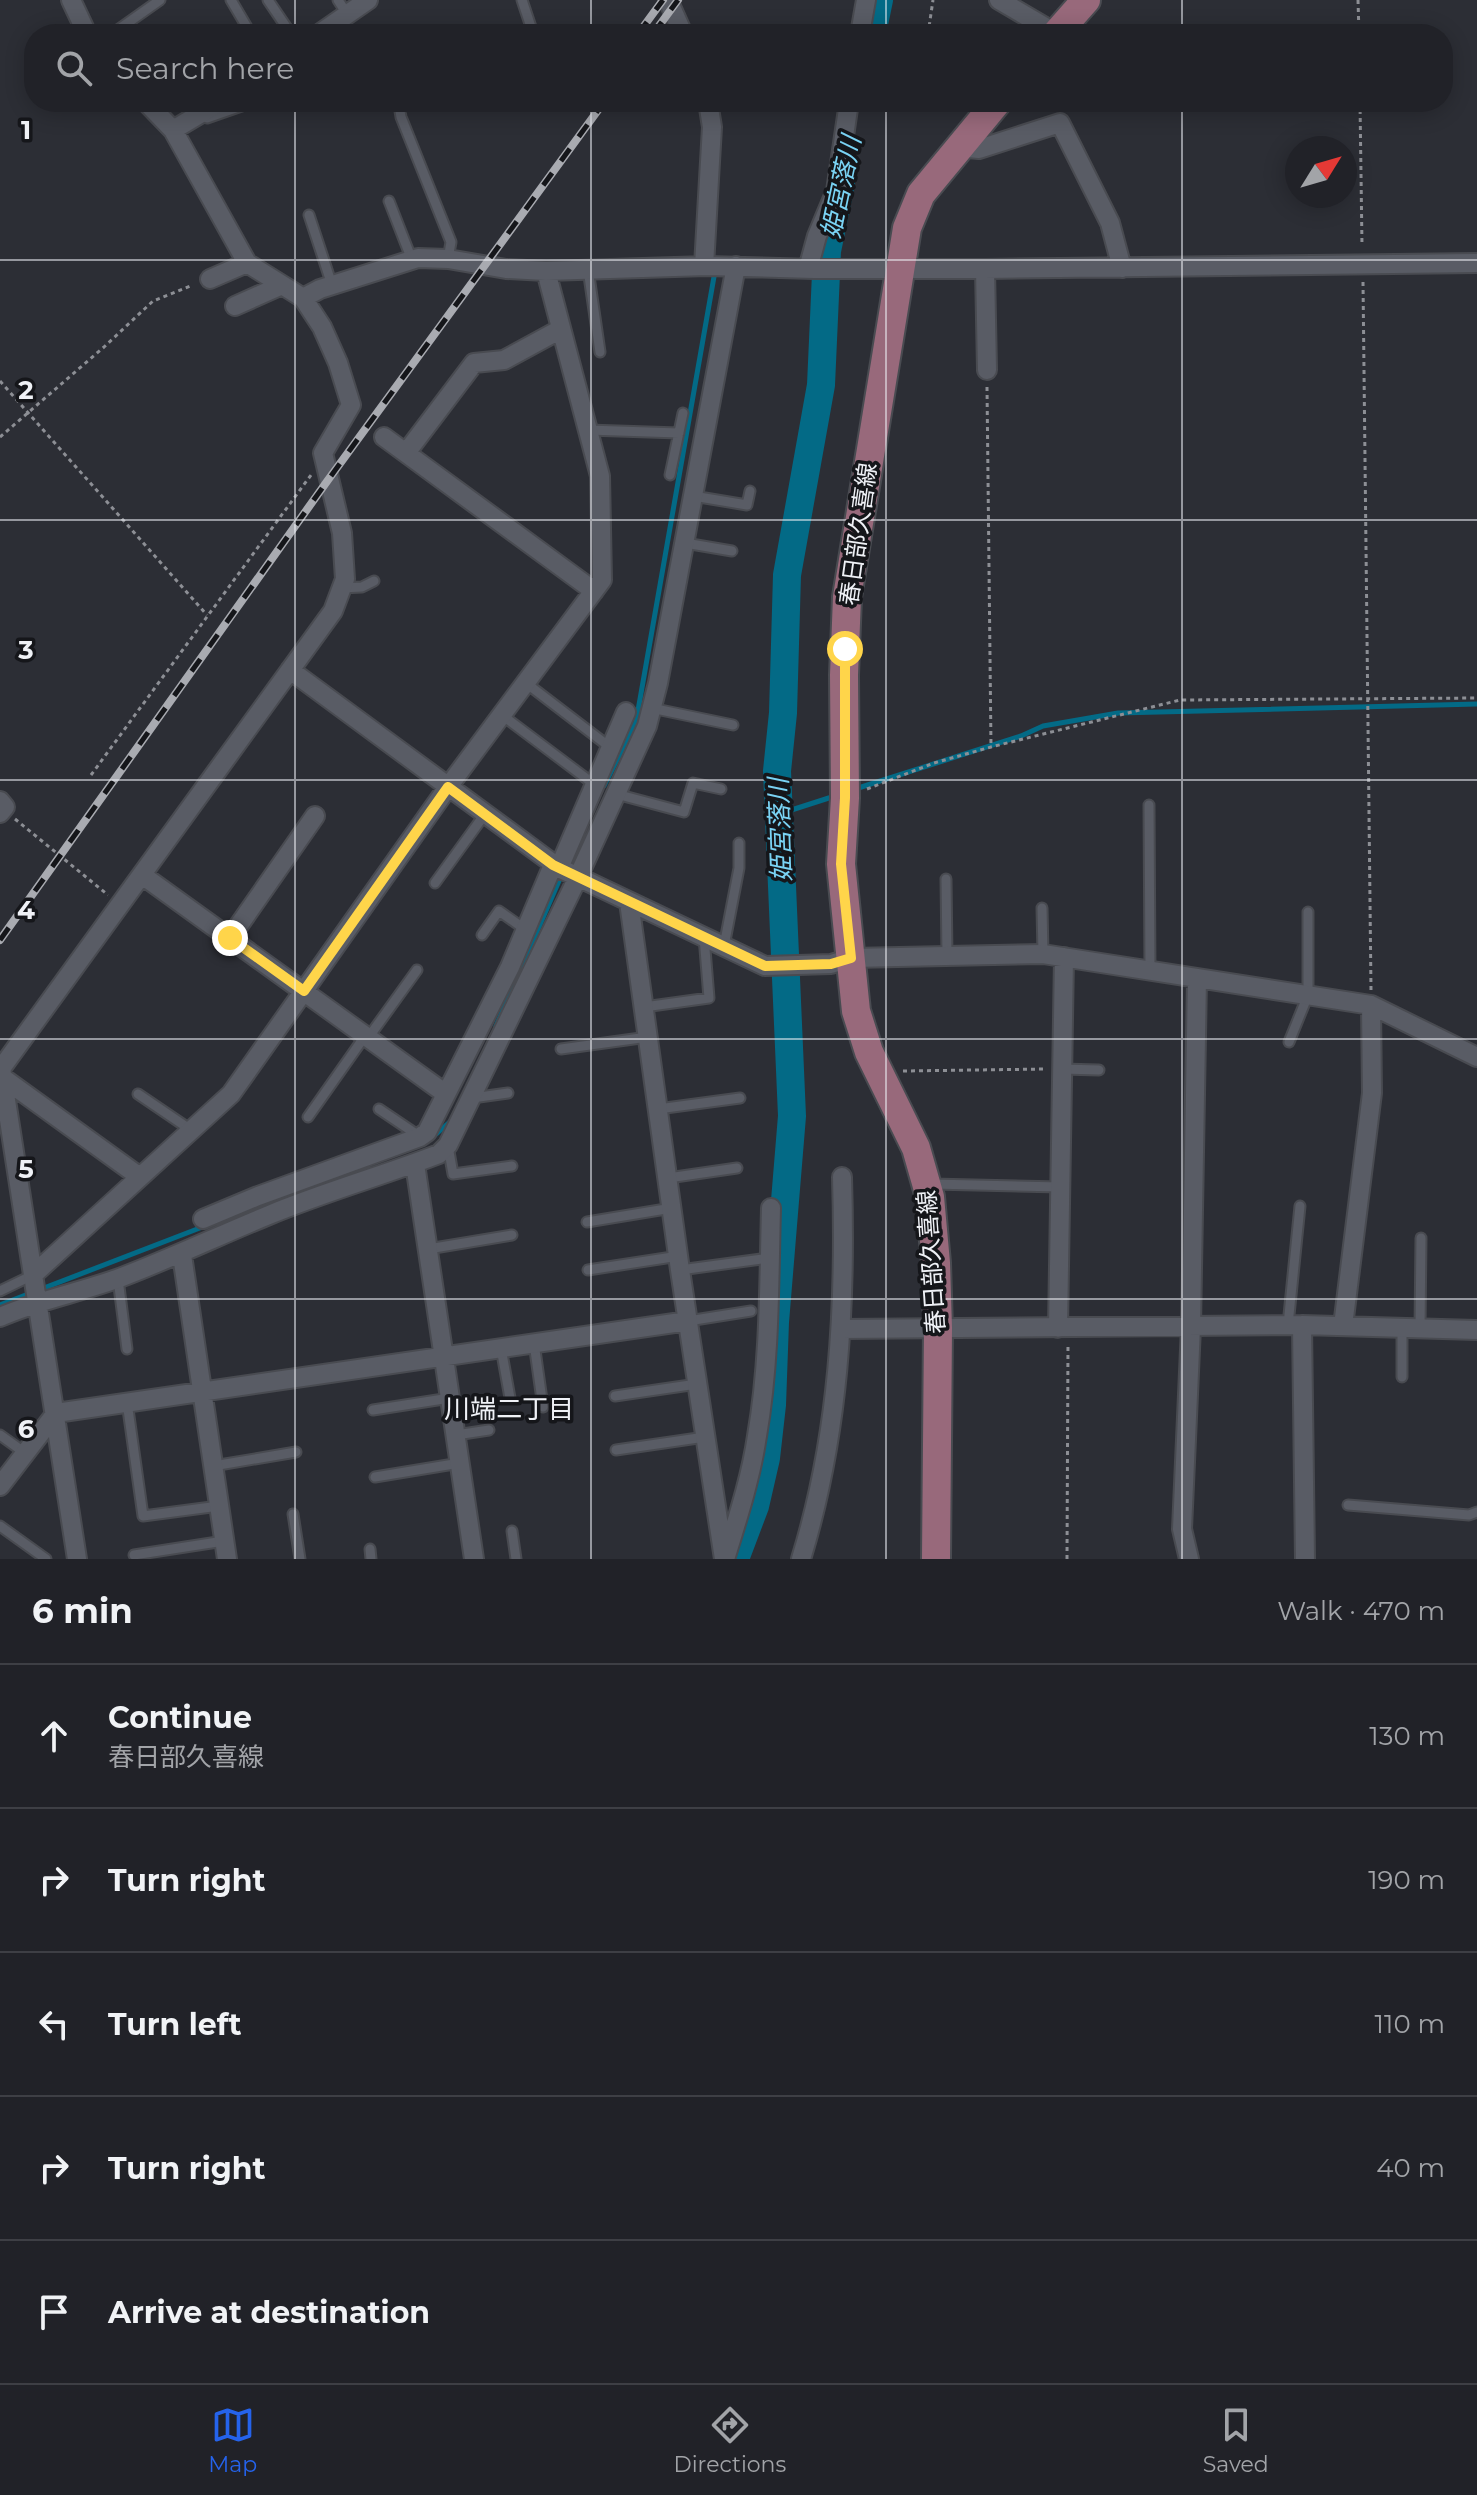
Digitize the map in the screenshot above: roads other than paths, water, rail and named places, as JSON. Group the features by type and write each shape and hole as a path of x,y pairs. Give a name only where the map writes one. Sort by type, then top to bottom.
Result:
{"main road":[{"path":"1065,24 1086,0"},
{"name":"春日部久喜線","path":"936,1559 938,1328 930,1197 910,1133 869,1052 841,961 844,675 847,597 896,269 907,228 921,194 988,112"}],"street":[{"path":"71,0 82,24"},
{"path":"328,24 343,7 368,0"},
{"path":"668,0 679,24"},
{"path":"862,24 866,0"},
{"path":"999,0 1039,24"},
{"path":"77,1559 40,1304 1,1072 333,611 345,579 342,533 323,453 351,405 338,363 322,327 303,298 247,263 173,130 156,112"},
{"path":"173,130 203,112"},
{"path":"706,266 712,127 710,112"},
{"path":"811,269 817,236 836,191 848,112"},
{"path":"957,147 979,149 1060,123 1110,223 1122,268"},
{"path":"303,298 332,285 412,260 448,259 506,269 546,271 706,266 985,269 1477,263"},
{"path":"210,279 247,263"},
{"path":"203,1219 427,1132 526,930 616,794 647,726 651,708 693,496 732,266"},
{"path":"985,269 987,370"},
{"path":"35,1277 231,1094 448,787 602,580 600,476 546,271"},
{"path":"235,306 282,285"},
{"path":"406,453 474,363 504,360 561,329"},
{"path":"384,437 594,591"},
{"path":"290,670 566,872 765,966 1043,954 1371,1005 1477,1057"},
{"path":"0,1317 118,1279 182,1255 272,1214 439,1154 448,1145 470,1099 566,872 595,786 626,712"},
{"path":"230,938 315,816"},
{"path":"142,875 446,1094"},
{"path":"629,902 679,1263 725,1559"},
{"path":"1063,1328 1060,1187 1064,957"},
{"path":"1189,1559 1182,1529 1191,1327 1197,978"},
{"path":"1343,1326 1372,1093 1371,1005"},
{"path":"1,1072 140,1177"},
{"path":"415,1164 474,1559"},
{"path":"801,1559 825,1464 841,1329 842,1177"},
{"path":"725,1559 752,1468 758,1433 769,1311 771,1208"},
{"path":"182,1255 225,1550"},
{"path":"0,1486 56,1413 688,1321"},
{"path":"1295,1325 1305,1559"},
{"path":"841,1329 1295,1325 1477,1330"}],"lane":[{"path":"126,24 160,0"},
{"path":"231,0 245,24"},
{"path":"268,0 284,24"},
{"path":"522,0 530,24"},
{"path":"173,130 224,112"},
{"path":"400,112 451,242 448,259"},
{"path":"389,201 412,260"},
{"path":"309,215 332,285"},
{"path":"588,269 600,352"},
{"path":"670,475 683,413"},
{"path":"588,430 679,433"},
{"path":"693,496 747,505 750,491"},
{"path":"684,543 732,551"},
{"path":"341,588 362,587 374,581"},
{"path":"526,683 611,748"},
{"path":"651,708 733,725"},
{"path":"502,715 595,786"},
{"path":"616,794 684,812 693,783 721,789"},
{"path":"1149,805 1150,970"},
{"path":"435,883 485,814"},
{"path":"724,947 739,868 739,843"},
{"path":"946,879 947,956"},
{"path":"1042,908 1043,954"},
{"path":"482,935 499,911 526,930"},
{"path":"1289,1042 1308,995 1308,912"},
{"path":"644,1007 709,998 704,937"},
{"path":"308,1117 417,970"},
{"path":"561,1049 648,1037"},
{"path":"1062,1069 1099,1070"},
{"path":"470,1099 508,1093"},
{"path":"138,1094 191,1130"},
{"path":"658,1109 740,1098"},
{"path":"379,1109 420,1137"},
{"path":"448,1145 453,1174 512,1166"},
{"path":"668,1178 737,1168"},
{"path":"926,1184 1060,1187"},
{"path":"1295,1325 1300,1206"},
{"path":"587,1222 672,1208"},
{"path":"428,1249 512,1235"},
{"path":"1402,1377 1421,1238"},
{"path":"588,1270 769,1258"},
{"path":"0,1291 35,1277"},
{"path":"118,1279 127,1349"},
{"path":"688,1321 751,1311"},
{"path":"534,1343 543,1407"},
{"path":"501,1348 510,1398"},
{"path":"615,1396 697,1384"},
{"path":"373,1410 450,1398"},
{"path":"127,1402 143,1516 219,1506"},
{"path":"456,1435 489,1430"},
{"path":"0,1435 25,1453"},
{"path":"616,1450 705,1437"},
{"path":"213,1466 296,1452"},
{"path":"375,1477 460,1463"},
{"path":"1348,1505 1469,1515 1477,1512"},
{"path":"293,1514 300,1559"},
{"path":"0,1526 46,1559"},
{"path":"512,1531 516,1559"},
{"path":"134,1555 225,1550"}],"waterway":[{"name":"姫宮落川","path":"874,24 879,0"},
{"name":"姫宮落川","path":"735,1559 755,1506 766,1458 772,1405 775,1322 792,1116 777,771 783,713 787,575 821,385 827,251 841,183"},
{"path":"604,786 636,722 715,271"},
{"path":"852,790 1021,736 1043,726 1118,713 1477,704"},
{"path":"779,814 835,796"},
{"path":"496,1026 562,874"},
{"path":"434,1136 453,1119"},
{"path":"0,1305 205,1226"}],"railway":[{"path":"645,24 663,0"},
{"path":"660,24 678,0"},
{"path":"0,940 328,480 597,112"}],"district":[{"name":"川端二丁目","path":"509,1409"}]}
